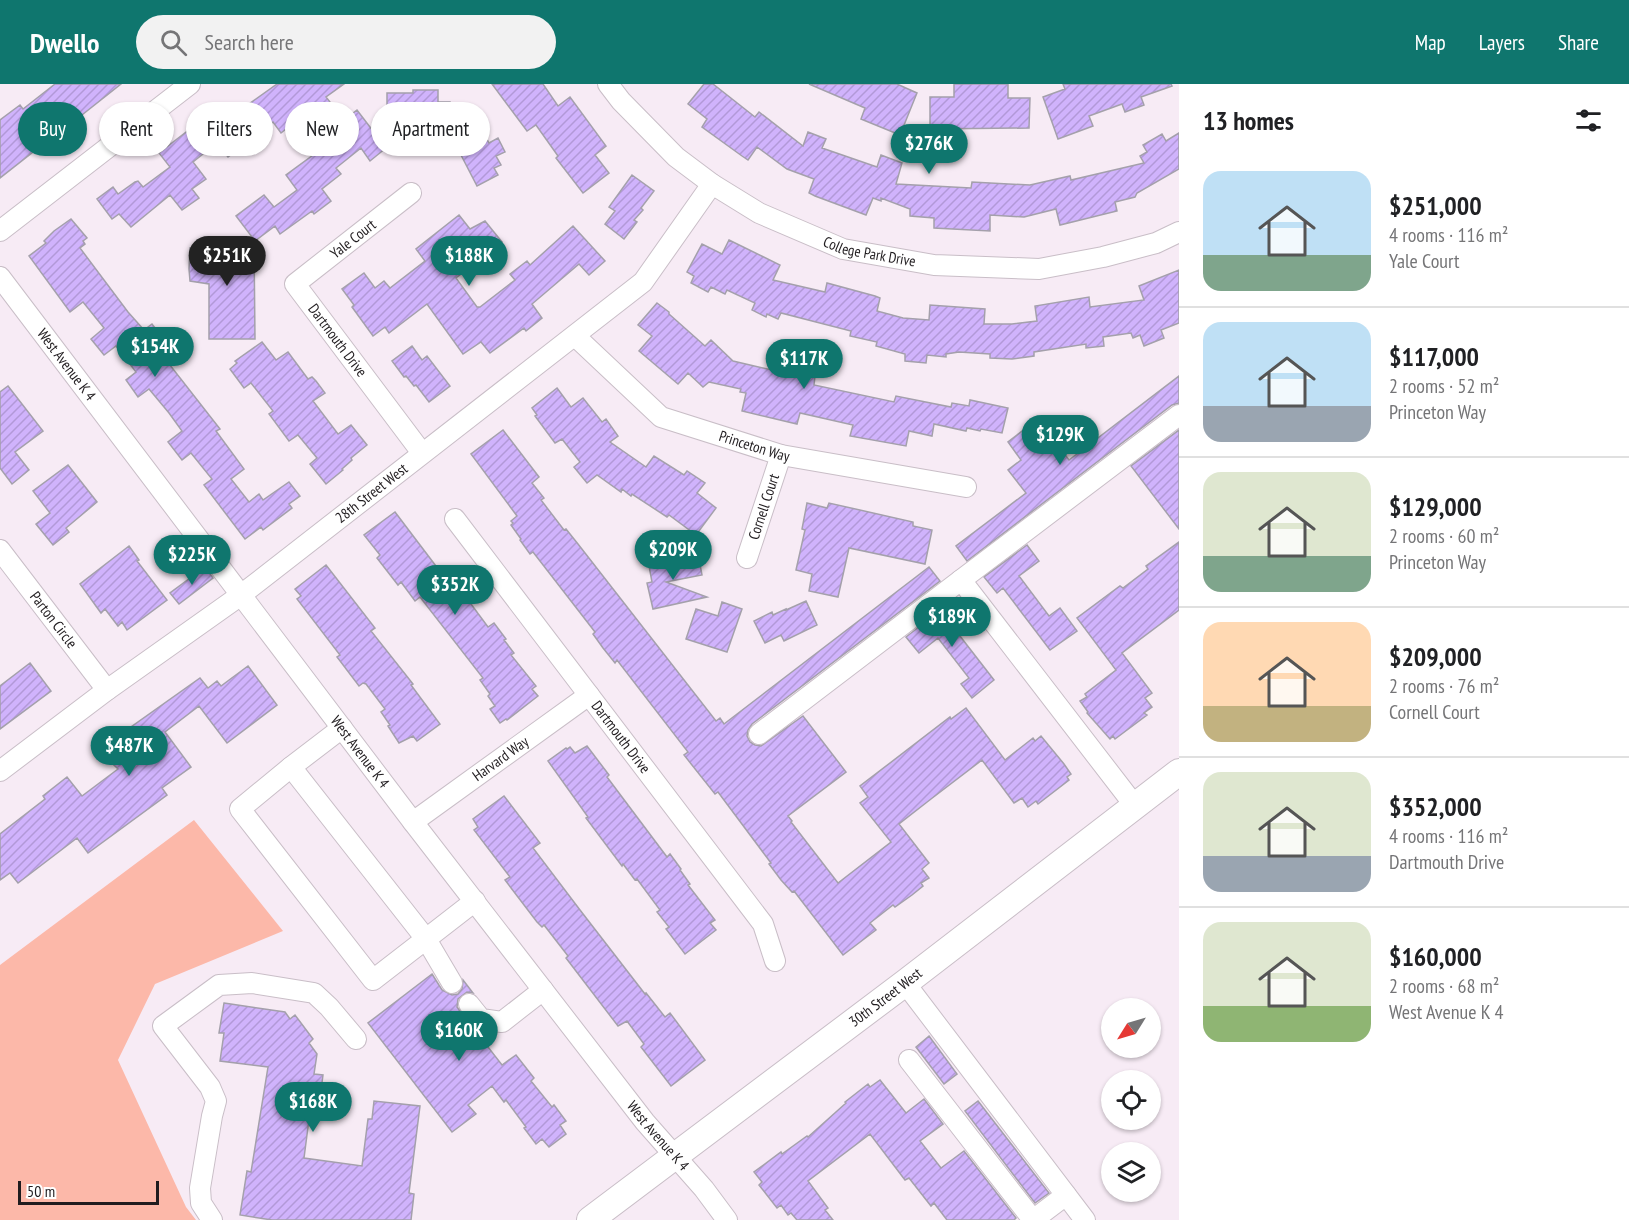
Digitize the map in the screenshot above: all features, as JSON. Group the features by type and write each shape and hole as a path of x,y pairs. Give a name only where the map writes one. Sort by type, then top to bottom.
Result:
{"main road":[{"name":"30th Street West","path":"590,1220 905,983 1179,772"}],"street":[{"path":"0,231 190,84"},
{"name":"College Park Drive","path":"608,84 621,101 676,157 712,184 759,213 843,249 934,265 1040,269 1103,257 1156,243 1179,232"},
{"name":"28th Street West","path":"0,771 107,690 241,595 643,282 712,184"},
{"name":"Yale Court","path":"295,284 411,193"},
{"name":"West Avenue K 4","path":"0,276 413,822 645,1122 704,1189 727,1220"},
{"name":"Dartmouth Drive","path":"295,284 423,453"},
{"name":"Princeton Way","path":"575,336 661,417 781,455 966,487"},
{"path":"759,734 1179,415"},
{"name":"Cornell Court","path":"747,558 781,455"},
{"name":"Dartmouth Drive","path":"454,519 764,924 776,961"},
{"name":"Parton Circle","path":"0,550 107,690"},
{"path":"962,580 1135,806"},
{"name":"Harvard Way","path":"413,822 589,695"},
{"path":"342,728 240,809 373,980 475,901"},
{"path":"291,767 426,939 452,983"},
{"path":"212,1220 201,1203 200,1188 216,1101 210,1087 163,1026 219,985 252,983 314,993 356,1039"},
{"path":"905,983 1085,1220"},
{"path":"469,1004 481,1019 502,1022 543,990"},
{"path":"909,1060 1033,1220 1066,1195"}],"shaded area":[{"path":"194,820 283,931 155,984 118,1060 186,1207 196,1220 0,1220 0,965"}],"building":[{"path":"55,84 121,84 87,111 87,102 32,102"},
{"path":"277,84 344,84 326,97 330,102 285,102 285,130 281,133 273,122 273,102 252,102"},
{"path":"492,84 543,84 558,106 570,97 606,146 595,155 609,173 583,193 556,158 558,156 536,125 527,131"},
{"path":"704,84 713,84 755,117 759,112 803,146 808,132 826,139 822,148 877,167 881,155 902,163 896,184 971,188 972,182 1030,185 1070,176 1071,180 1144,163 1140,156 1147,152 1143,145 1162,134 1166,141 1179,133 1179,169 1137,193 1135,197 1115,202 1117,211 1060,225 1056,209 1024,217 990,215 990,231 934,228 934,218 910,216 910,209 881,198 881,201 873,198 866,215 815,196 809,193 814,179 787,169 757,147 748,160 702,127 707,119 688,104"},
{"path":"809,84 897,84 917,93 900,135 861,119 865,108"},
{"path":"954,84 1008,84 1008,98 1030,98 1029,128 930,129 930,97 954,97"},
{"path":"1063,84 1171,84 1172,86 1141,97 1144,105 1125,112 1122,104 1089,116 1093,126 1058,139 1043,97 1065,89"},
{"path":"413,90 438,90 438,102 387,102 387,93 413,93"},
{"path":"18,106 18,156 28,156 0,178 0,120"},
{"path":"359,113 371,128 371,156 376,156 370,161 361,148 359,150"},
{"path":"186,132 186,156 201,156 193,162 206,179 192,189 199,198 182,210 170,195 131,227 119,214 112,219 97,199 113,187 118,194 138,181 143,187 170,167 161,156 174,156 174,141"},
{"path":"498,138 505,152 496,156 501,165 494,168 498,175 477,186 462,156 490,156 490,142"},
{"path":"312,156 351,156 336,168 341,174 322,189 331,201 314,214 312,211 280,234 275,226 255,241 236,216 264,195 274,207 297,190 286,175"},
{"path":"632,175 654,191 634,220 637,222 624,239 605,224 615,211 609,207"},
{"path":"459,215 470,229 485,221 502,242 456,278 477,307 515,280 510,274 527,261 530,265 573,226 605,261 589,275 579,264 532,304 542,318 526,331 524,328 490,353 481,342 463,354 427,304 389,333 385,327 373,336 342,289 364,273 375,288 384,281 390,288 425,261 416,249"},
{"path":"71,219 87,238 83,241 85,244 80,248 128,312 144,330 152,324 163,338 155,346 220,429 216,431 244,469 231,479 249,502 259,494 263,500 289,482 300,496 289,504 292,508 263,530 261,527 245,539 204,485 212,479 191,453 182,460 168,442 182,431 169,413 149,389 138,397 126,380 136,372 116,346 104,355 91,339 104,328 83,302 70,312 29,256 46,243 44,241 54,231"},
{"path":"729,240 780,265 773,280 825,292 827,283 875,296 880,298 877,311 903,318 929,320 930,305 985,309 984,324 1037,321 1035,306 1089,297 1090,307 1144,300 1139,286 1179,270 1179,323 1161,330 1164,338 1144,346 1140,335 1133,338 1131,333 1103,337 1104,346 1086,348 1086,344 1034,352 1034,356 1012,359 990,358 990,354 959,352 946,354 946,357 927,355 926,363 905,361 905,354 876,346 877,342 850,336 851,331 781,313 778,319 767,314 766,317 752,310 755,303 727,290 725,294 711,287 708,292 691,283 694,276 687,272 702,244 722,254"},
{"path":"210,241 254,241 255,339 209,339 209,284 190,281 189,269 190,248 199,248 199,245 210,246"},
{"path":"657,303 705,346 711,340 733,361 798,376 799,373 815,376 814,385 894,402 896,396 951,407 952,403 969,406 970,400 1008,408 1002,433 967,428 966,431 934,424 932,436 909,431 906,446 850,436 853,425 800,413 797,424 742,411 746,393 740,392 741,389 709,382 703,387 688,373 678,384 639,351 652,336 638,325"},
{"path":"262,342 276,360 288,352 308,379 312,377 316,381 325,393 313,401 338,434 351,425 367,445 326,484 310,464 317,458 298,435 289,441 269,414 273,411 251,383 244,388 230,369 237,363 235,361"},
{"path":"412,346 422,360 427,356 450,386 429,402 416,385 414,386 406,376 404,377 392,361"},
{"path":"1179,376 1179,403 1172,405 967,561 956,546 1026,493 1008,470 1021,460 1008,442 1035,421 1042,430 1045,428 1069,460"},
{"path":"8,386 43,431 15,452 29,470 12,484 0,468 0,392"},
{"path":"557,388 571,407 583,398 602,422 606,419 618,436 610,442 646,467 654,456 684,475 687,471 705,483 697,493 716,508 696,535 669,515 667,517 622,489 621,492 597,475 587,483 574,467 580,462 562,439 555,443 535,416 537,415 532,408"},
{"path":"503,430 539,477 532,483 544,498 541,500 716,721 720,718 724,724 929,567 940,581 752,724 748,730 747,736 750,742 761,746 803,716 846,772 788,816 838,883 891,842 860,803 868,797 860,786 950,717 951,719 966,708 1005,760 1033,738 1035,741 1041,736 1071,774 1067,777 1069,780 1038,804 1036,801 1028,807 1022,798 1014,803 982,760 931,799 899,824 929,863 922,869 929,878 921,883 923,886 912,895 895,907 893,905 870,923 876,930 843,955 794,891 792,892 781,880 718,792 715,794 684,755 688,752 617,660 615,663 603,648 593,634 595,632 533,552 530,554 520,540 511,525 513,523 511,521 517,516 471,454"},
{"path":"1179,430 1179,529 1131,466"},
{"path":"68,465 97,502 66,528 69,532 53,545 36,524 50,513 33,491"},
{"path":"807,503 827,508 829,503 913,522 913,526 932,530 925,564 849,548 838,597 809,591 812,574 796,570 805,530 802,529"},
{"path":"395,512 442,574 446,570 448,573 452,570 474,599 470,602 471,604 488,627 494,623 514,653 511,655 536,686 532,689 538,696 507,720 500,723 490,709 495,706 480,680 483,678 420,597 415,601 401,582 398,585 377,558 380,555 364,535"},
{"path":"1179,542 1179,610 1122,653 1152,693 1145,698 1152,707 1144,713 1147,715 1115,739 1113,736 1110,739 1087,713 1080,701 1087,697 1085,694 1116,670 1077,618 1120,586 1123,588 1148,569 1146,566"},
{"path":"1027,545 1039,561 1019,576 1049,616 1060,608 1077,631 1050,650 1003,588 997,593 984,577"},
{"path":"129,546 139,560 137,561 167,600 127,630 122,622 118,626 105,609 101,613 80,584"},
{"path":"698,554 702,575 666,582 707,597 653,609 647,583 652,582 649,566"},
{"path":"326,565 375,628 371,631 413,684 411,685 440,724 417,741 413,736 399,743 381,712 385,709 366,684 359,686 337,657 340,655 297,599 301,596 295,589"},
{"path":"205,567 213,578 179,604 170,593"},
{"path":"806,601 817,625 784,641 781,635 765,643 754,621 772,612 773,615"},
{"path":"722,602 742,609 727,652 686,639 696,609 718,616"},
{"path":"947,605 960,621 953,627 994,680 972,698 961,684 969,678 938,638 919,653 906,637"},
{"path":"30,663 51,691 0,729 0,686"},
{"path":"248,666 277,705 227,743 199,706 165,732 191,767 162,788 167,795 88,853 77,838 18,883 10,873 0,880 0,834 45,799 43,796 67,777 82,796 118,769 114,765 143,743 131,727 200,678 208,688 217,681 221,686"},
{"path":"587,746 609,775 607,777 667,857 670,854 690,884 688,885 715,920 710,923 716,930 685,954 666,929 669,927 657,912 660,910 637,879 635,880 623,864 622,866 548,761 566,748 570,747 575,753"},
{"path":"504,796 540,843 533,848 580,910 645,994 665,1017 670,1013 705,1060 671,1086 641,1047 644,1044 627,1021 618,1026 544,925 542,927 537,922 505,880 510,877 474,830 478,827 473,819"},
{"path":"432,974 442,990 452,995 458,994 462,989 463,980 473,993 467,992 458,999 457,1007 502,1065 516,1055 534,1078 531,1081 566,1121 560,1125 566,1134 549,1147 542,1139 536,1144 506,1100 504,1102 492,1086 468,1105 476,1114 452,1132 368,1023"},
{"path":"224,1003 285,1012 290,1019 295,1015 313,1039 309,1043 317,1054 314,1074 323,1075 319,1105 311,1104 304,1158 362,1166 368,1119 372,1119 374,1101 420,1106 409,1193 414,1194 411,1220 272,1220 240,1215 247,1171 251,1172 268,1067 220,1061 224,1033 219,1033"},
{"path":"929,1036 957,1074 944,1084 916,1047"},
{"path":"880,1080 906,1113 924,1099 943,1124 920,1141 941,1168 964,1151 1016,1218 1014,1220 947,1220 934,1203 931,1206 909,1178 905,1180 870,1134 808,1181 828,1208 825,1210 833,1220 797,1220 791,1213 788,1215 781,1205 777,1208 759,1185 762,1182 754,1172 781,1152 782,1154 808,1137 868,1084 870,1087"},
{"path":"978,1101 1049,1193 1035,1203 965,1111"}]}
